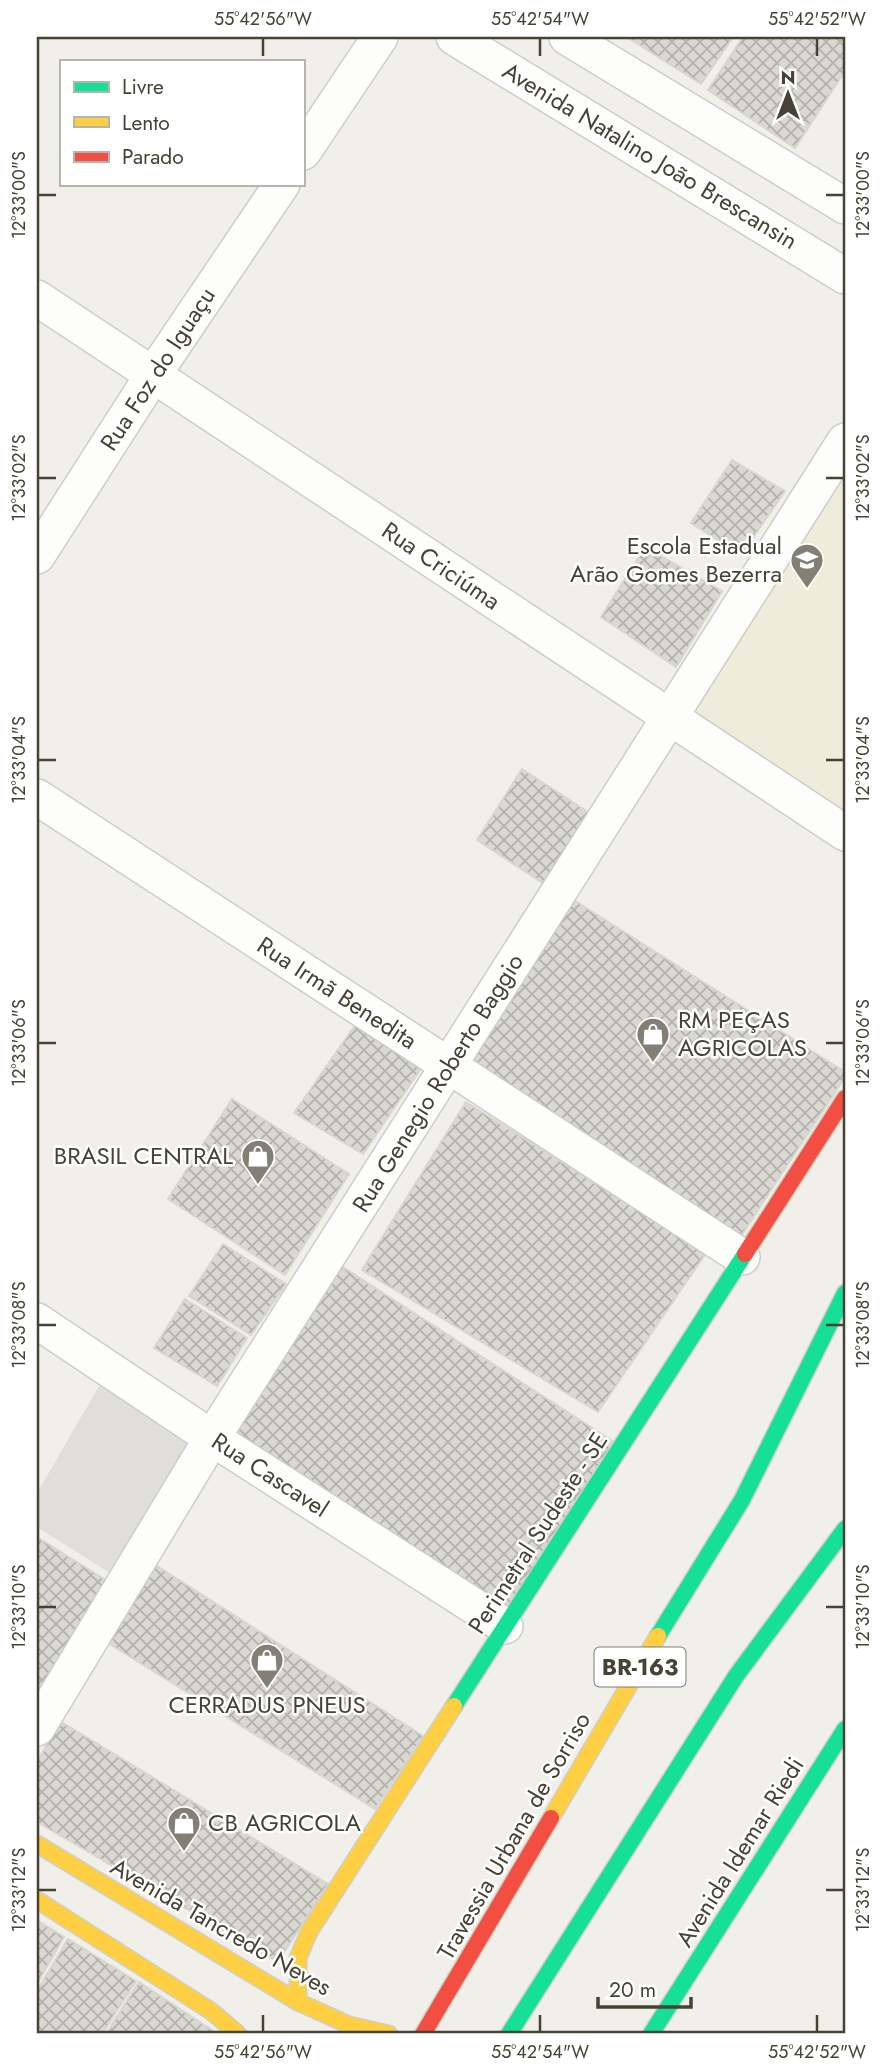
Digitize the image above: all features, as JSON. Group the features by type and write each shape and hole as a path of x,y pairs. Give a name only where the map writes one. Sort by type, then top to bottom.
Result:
{"main road":[{"name":"Perimetral Sudeste - SE","path":"299,2002 298,1958 309,1931 845,1098"},
{"name":"Travessia Urbana de Sorriso","path":"425,2031 656,1639 742,1500 844,1296"},
{"path":"509,2034 736,1676 845,1529"},
{"name":"Avenida Idemar Riedi","path":"652,2034 845,1729"},
{"name":"Avenida Tancredo Neves","path":"37,1844 299,2002 349,2025 389,2034"},
{"path":"37,1900 248,2033"},
{"path":"268,2004 278,2000 299,2002 307,2008 317,2026"},
{"path":"398,2034 425,2031"}],"street":[{"path":"304,151 380,37"},
{"name":"Avenida Natalino João Brescansin","path":"454,37 845,276"},
{"path":"567,37 845,206"},
{"name":"Rua Foz do Iguaçu","path":"37,556 153,375 281,186"},
{"name":"Rua Criciúma","path":"37,298 845,833"},
{"name":"Rua Genegio Roberto Baggio","path":"37,1728 212,1438 845,441"},
{"name":"Rua Irmã Benedita","path":"37,797 742,1257"},
{"name":"Rua Cascavel","path":"37,1321 212,1438 505,1626"}],"shaded area":[{"name":"Escola Estadual Arão Gomes Bezerra","path":"845,466 845,816 692,713"},
{"path":"102,1381 197,1441 118,1578 37,1527 37,1493"}],"building":[{"path":"733,37 701,84 630,39"},
{"path":"743,37 845,37 845,71 795,148 708,90"},
{"path":"732,460 785,491 741,555 691,523"},
{"path":"645,547 722,591 676,667 601,617"},
{"path":"522,769 591,814 546,885 477,840"},
{"name":"RM PEÇAS AGRICOLAS","path":"569,897 845,1072 845,1077 741,1236 462,1055"},
{"path":"358,1021 424,1064 363,1154 294,1113"},
{"name":"BRASIL CENTRAL","path":"232,1099 349,1174 285,1275 168,1199"},
{"path":"466,1102 706,1253 598,1412 362,1270"},
{"path":"223,1244 286,1284 251,1335 189,1296"},
{"path":"335,1262 617,1444 507,1610 229,1436"},
{"path":"185,1299 247,1338 217,1386 154,1348"},
{"path":"37,1537 112,1584 37,1703"},
{"name":"CERRADUS PNEUS","path":"154,1564 423,1736 375,1809 108,1643"},
{"name":"CB AGRICOLA","path":"60,1721 328,1884 278,1962 37,1822 37,1762"},
{"path":"37,1920 64,1937 37,1984"},
{"path":"68,1939 136,1981 102,2034 37,2034 37,1991"},
{"path":"139,1982 218,2034 106,2034"}],"traffic: fast":[{"path":"454,1706 745,1254"},
{"path":"658,1636 742,1500 845,1293"},
{"path":"509,2034 736,1676 845,1529"},
{"path":"651,2034 845,1729"}],"traffic: slow":[{"path":"551,1818 658,1636"},
{"path":"298,2002 298,1958 309,1932 454,1706"},
{"path":"37,1844 298,2002 349,2025 389,2034"},
{"path":"37,1900 211,2011 238,2034"}],"traffic: jam":[{"path":"745,1254 845,1098"},
{"path":"423,2034 551,1818"}],"place":[{"name":"Escola Estadual Arão Gomes Bezerra","path":"807,590"},
{"name":"RM PEÇAS AGRICOLAS","path":"653,1064"},
{"name":"BRASIL CENTRAL","path":"258,1186"},
{"name":"CERRADUS PNEUS","path":"267,1690"},
{"name":"CB AGRICOLA","path":"184,1853"}]}
